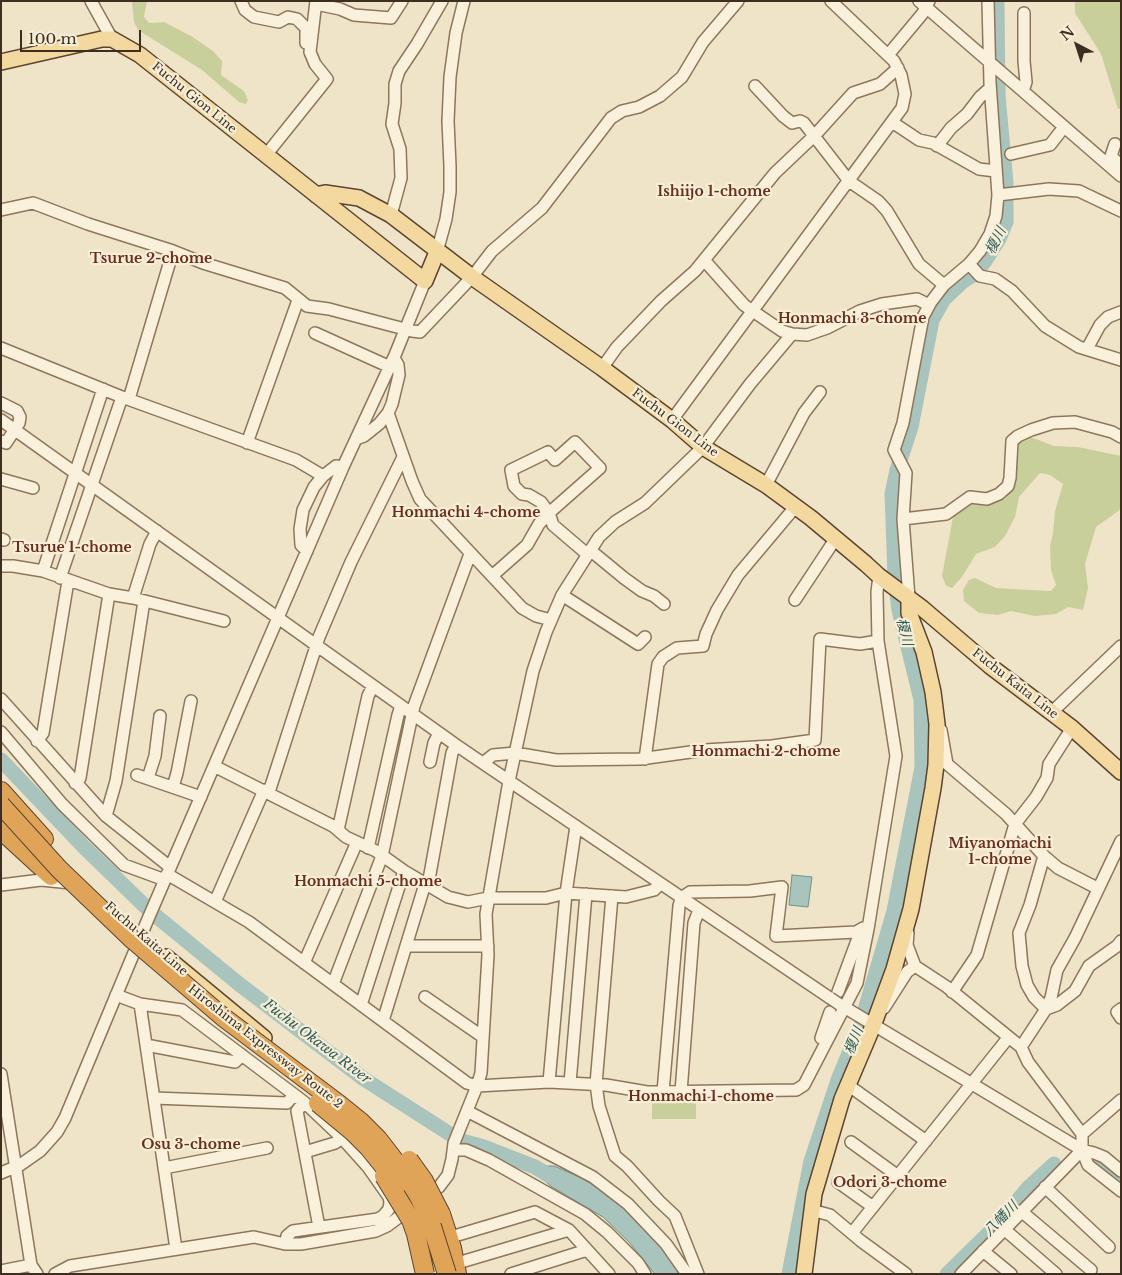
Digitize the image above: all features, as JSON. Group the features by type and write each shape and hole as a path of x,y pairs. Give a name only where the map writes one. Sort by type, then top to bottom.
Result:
{"highway":[{"path":"1,791 38,833 144,942 253,1040"},
{"name":"Hiroshima Expressway Route 2","path":"1,805 59,869 134,940 216,1011 253,1040 306,1095 361,1122 382,1144 406,1174 429,1217 447,1274"},
{"name":"Hiroshima Expressway Route 2","path":"1,821 51,876 108,931 188,1002 352,1131 369,1148 396,1181 418,1220 435,1274"},
{"path":"1,830 51,876"},
{"path":"306,1095 364,1117 404,1153 433,1196 461,1270"},
{"path":"306,1095 360,1147 395,1191 411,1220 416,1234 424,1274"}],"main road":[{"path":"1,62 102,39 112,39"},
{"name":"Fuchu Gion Line","path":"112,39 140,55 425,281"},
{"name":"Fuchu Gion Line","path":"316,195 325,193 359,198 391,215 437,252 602,368 672,420 703,447 766,485 796,506 895,588"},
{"path":"425,281 437,252"},
{"path":"804,1274 811,1210 842,1099 869,1024 894,968 912,909 933,788 936,765 937,724 933,692 924,652 909,613 895,588"},
{"name":"Fuchu Kaita Line","path":"895,588 990,666 1072,728 1121,772"},
{"name":"Fuchu Kaita Line","path":"1,800 79,879 143,930 289,1058 369,1119 430,1193 442,1213 461,1270"},
{"path":"405,1212 418,1246 424,1274"}],"street":[{"path":"91,1 112,39"},
{"path":"240,1 245,10 254,17 279,22 288,17 297,19 306,28 306,49 327,79 266,155"},
{"path":"312,58 310,52 316,2 340,8 354,15 391,18 402,1"},
{"path":"391,215 401,178 400,149 392,124 395,84 399,71 442,1"},
{"path":"437,252 446,219 450,192 448,122 450,77 456,33 464,1"},
{"path":"1,210 33,204 173,251 203,263 285,288 308,306 329,309 420,332 472,277 492,251 542,208 611,118 622,111 639,107 660,96 682,76 703,42 738,1"},
{"path":"672,420 753,313 902,108 905,94 898,68 888,55 831,1"},
{"path":"838,1004 857,984 868,929 896,756 878,641 877,592 895,588 906,473 894,450 903,423 923,317 929,305 944,285 969,264 980,251 990,234 996,216 998,195 990,88 991,64 988,1"},
{"path":"888,55 924,3 991,64 1121,176"},
{"path":"1023,91 1026,82 1024,13"},
{"path":"963,39 970,41 978,39 989,28"},
{"path":"602,368 617,347 661,301 695,271 775,173 814,136 853,93 880,84 898,68"},
{"path":"755,86 792,123 800,121 804,123 849,181 878,201 887,211 919,264 944,285"},
{"path":"937,146 951,128 968,114 980,97 990,88"},
{"path":"892,122 919,140 933,143 979,169 996,171"},
{"path":"1011,154 1050,145 1064,127"},
{"path":"1115,144 1111,156 1121,166"},
{"path":"998,195 1049,189 1079,190 1121,211"},
{"path":"37,741 43,733 64,579 92,484 126,398 173,251"},
{"path":"704,260 753,313 782,331 792,334 806,335 882,304 917,300 929,305"},
{"path":"969,264 980,276 995,279 1012,291 1044,326 1079,347 1121,360"},
{"path":"1,1174 16,1167 40,1151 61,1125 342,467 392,363 425,281"},
{"path":"247,443 298,300"},
{"path":"1087,349 1100,324 1108,317 1121,312"},
{"path":"315,333 398,365 399,375 388,413 379,424 364,436 356,439"},
{"path":"55,1274 70,1266 254,1237 285,1244 301,1244 376,1231 387,1226 439,1187 448,1175 453,1150 478,1086 481,1073 488,946 486,914 488,898 509,781 533,671 551,620 562,595 599,537 610,527 645,503 703,447 750,384 792,334"},
{"path":"1,348 126,398 296,460 323,476"},
{"path":"44,571 103,389"},
{"path":"766,485 804,412 820,392"},
{"path":"1,403 17,411 20,417 19,423 6,443 1,441"},
{"path":"388,413 420,499 522,608 536,616 551,620"},
{"path":"1,420 413,715 838,1004 1082,1150 1094,1152 1121,1171"},
{"path":"903,519 946,514 970,497 987,499 1000,494 1008,486 1010,478 1012,441 1031,430 1053,423 1075,422 1112,432 1121,437"},
{"path":"492,576 527,545 538,524 549,513 600,468 575,442 556,460 548,452 511,470 514,486 522,494 529,495 541,502 549,513 553,524 642,591 654,596 664,604"},
{"path":"215,902 266,791 316,645 351,562 403,457"},
{"path":"307,551 301,545 300,530 303,510 314,487 323,476 332,467 342,467"},
{"path":"1,479 32,488"},
{"path":"645,759 658,664 662,657 677,648 703,646 706,634 717,610 738,575 796,506"},
{"path":"106,816 116,781 139,599 150,544 157,531"},
{"path":"795,600 814,568 820,564 836,538"},
{"path":"333,984 382,856 414,706 470,554"},
{"path":"1,566 14,566 44,571 109,594 139,599 224,621"},
{"path":"75,783 80,778 109,594"},
{"path":"562,595 638,644 645,637"},
{"path":"483,763 493,756 515,753 556,760 645,759 705,750 772,746 815,740 820,639 860,644 878,641"},
{"path":"1052,712 1121,646"},
{"path":"338,830 368,696 373,686"},
{"path":"1,699 75,783 166,878"},
{"path":"173,787 191,701"},
{"path":"368,848 401,706"},
{"path":"160,716 155,756 142,777 201,797"},
{"path":"937,724 942,731 947,764 1006,814 1044,856 1058,868 1098,888"},
{"path":"952,992 977,955 1015,824 1036,797 1047,778 1049,764 1072,728"},
{"path":"1,732 62,804 124,865 166,878 215,902 249,922 467,1083 478,1086 549,1082 596,1084 647,1092 796,1090 804,1085 812,1070 838,1004 858,938 856,932"},
{"path":"430,762 434,743 439,733"},
{"path":"383,1021 427,885 452,753 456,745"},
{"path":"214,766 333,826 346,837 382,856 404,872 448,897 468,902 488,898 546,898 566,893 626,897 654,890 660,884"},
{"path":"549,1082 566,893 576,826"},
{"path":"1021,1048 1046,1009 1051,998 1057,970 1075,938 1121,841"},
{"path":"304,963 357,842"},
{"path":"1044,856 1030,906 1019,932 1022,966 1027,985 1034,997 1046,1009"},
{"path":"361,1005 404,872"},
{"path":"1,885 41,880 71,883 79,879"},
{"path":"681,898 690,892 750,891 782,887 776,936 856,932 864,928 868,929"},
{"path":"570,1083 586,894"},
{"path":"612,896 596,1084 599,1106 615,1156 627,1166 658,1201 676,1216 698,1274"},
{"path":"663,1092 681,898"},
{"path":"912,909 907,945 914,966 952,992 1021,1048 1028,1062 1082,1134 1082,1150 1088,1165 1121,1191"},
{"path":"681,1092 694,923 699,910"},
{"path":"1046,1009 1058,1005 1075,991 1089,966 1121,941"},
{"path":"406,946 488,946"},
{"path":"869,1024 907,972 914,966"},
{"path":"116,994 140,1004 182,1010 242,1055 306,1095 368,1167 389,1197 388,1209 378,1219 293,1231 287,1236 285,1244"},
{"path":"425,997 483,1037"},
{"path":"140,1004 176,1249"},
{"path":"1121,1009 1117,1012 1121,1018"},
{"path":"852,1234 1008,1038"},
{"path":"146,1045 235,1062 242,1055"},
{"path":"1,1074 7,1141 16,1167 34,1269 1,1271"},
{"path":"848,1085 926,1141"},
{"path":"154,1098 287,1104 306,1095"},
{"path":"306,1095 297,1111 319,1227"},
{"path":"1082,1134 1121,1100"},
{"path":"466,1113 593,1177 628,1204 666,1244 687,1274"},
{"path":"305,1152 336,1144 342,1138"},
{"path":"851,1142 898,1176"},
{"path":"164,1168 267,1148"},
{"path":"453,1150 466,1150 489,1160 585,1214 607,1232 638,1263 645,1274"},
{"path":"961,1274 1021,1210 1082,1150"},
{"path":"838,1182 873,1207"},
{"path":"1111,1183 1108,1189 1121,1200"},
{"path":"1045,1187 1109,1247"},
{"path":"811,1210 830,1215 852,1234 906,1274"},
{"path":"1021,1210 1091,1270"},
{"path":"451,1237 534,1212 569,1230 609,1274"},
{"path":"1004,1229 1056,1274"},
{"path":"461,1270 569,1230"},
{"path":"511,1274 587,1250"},
{"path":"983,1251 1011,1274"}],"green space":[{"path":"132,1 147,1 144,17 149,23 164,22 191,36 213,51 222,61 221,75 244,91 248,100 246,104 239,102 202,70 138,30 134,22"},
{"path":"1075,1 1121,1 1121,108 1118,109 1101,54 1075,13"},
{"path":"1028,436 1054,446 1078,447 1121,456 1121,509 1096,527 1085,564 1088,588 1083,610 1068,607 1056,614 1035,616 1011,611 998,615 979,613 964,601 963,590 969,580 975,578 996,588 1011,589 1051,591 1056,585 1051,570 1050,546 1055,511 1063,484 1050,475 1040,473 1019,497 1015,517 1005,536 995,547 976,554 962,577 952,588 946,586 942,576 953,517 960,507 971,501 990,504 1005,499 1013,488 1012,477 1018,440"},
{"path":"652,1096 696,1096 696,1119 652,1119"}],"water":[{"path":"792,875 812,877 808,907 789,905"},
{"path":"527,1166 554,1166 582,1178 619,1202 651,1232 684,1274 655,1274 629,1242 603,1217 552,1187"}],"waterway":[{"name":"榎川","path":"789,1274 811,1161 838,1080 860,1027 894,911 922,767 921,700 899,610 895,577 892,494 897,470 911,427 932,320 944,299 962,282 973,275 985,261 999,239 1006,222 1006,183 998,95 997,1"},
{"path":"1046,320 1058,328"},
{"name":"Fuchu Okawa River","path":"1,760 84,847 150,911 239,984 315,1042 364,1079 453,1136 535,1167 550,1176"},
{"name":"八幡川","path":"947,1274 997,1225 1028,1188 1054,1164"},
{"name":"八幡川","path":"1102,1166 1121,1180"}],"district":[{"name":"Ishiijo 1-chome","path":"714,192"},
{"name":"Tsurue 2-chome","path":"151,259"},
{"name":"Honmachi 3-chome","path":"852,319"},
{"name":"Honmachi 4-chome","path":"466,513"},
{"name":"Tsurue 1-chome","path":"72,548"},
{"name":"Honmachi 2-chome","path":"766,752"},
{"name":"Miyanomachi 1-chome","path":"1000,852"},
{"name":"Honmachi 5-chome","path":"368,882"},
{"name":"Honmachi 1-chome","path":"701,1097"},
{"name":"Osu 3-chome","path":"191,1145"},
{"name":"Odori 3-chome","path":"890,1183"}]}
